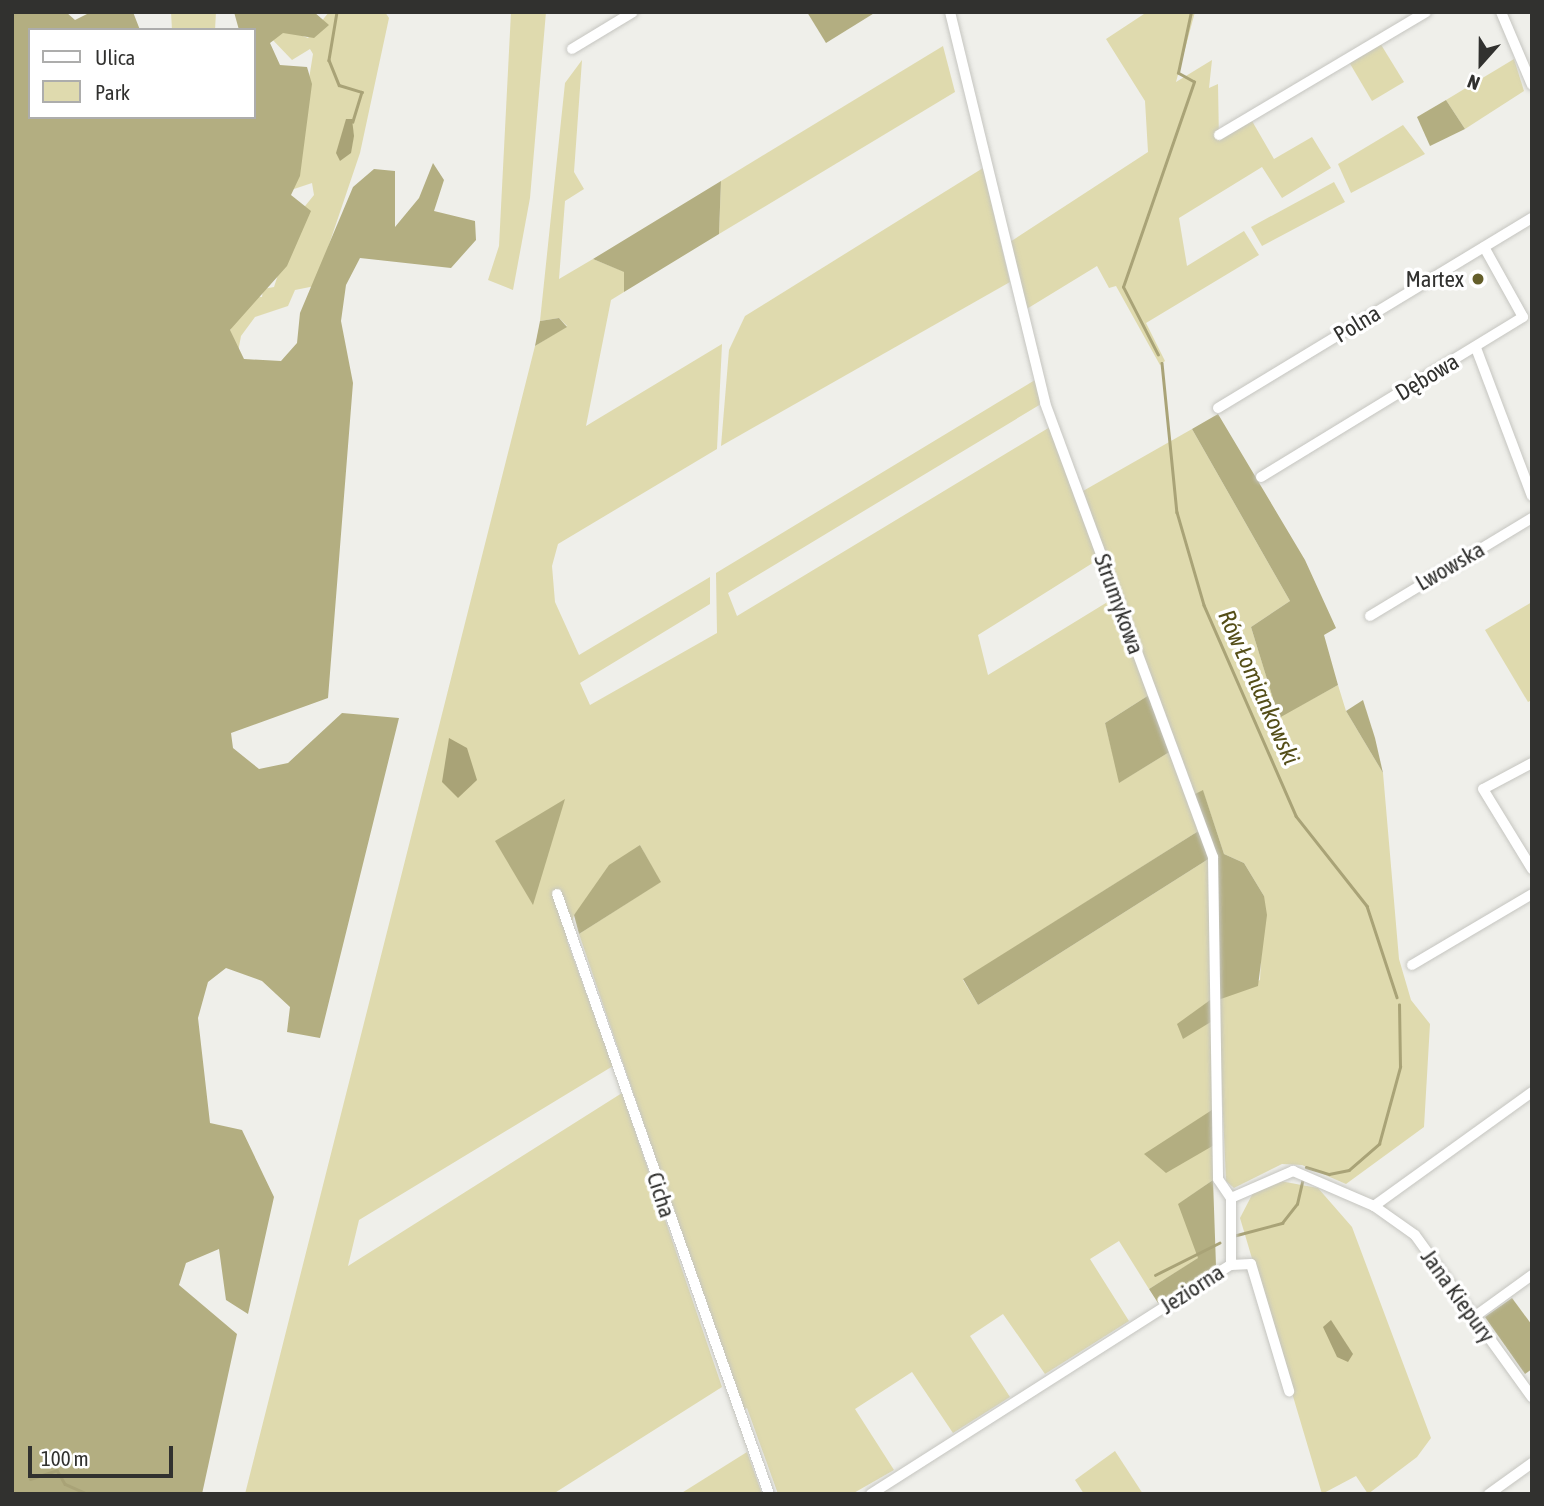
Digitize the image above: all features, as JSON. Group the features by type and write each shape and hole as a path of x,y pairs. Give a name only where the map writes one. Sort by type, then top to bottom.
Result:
{"street":[{"path":"572,49 633,12"},
{"name":"Strumykowa","path":"950,12 1045,403 1213,857 1218,1179 1231,1198"},
{"path":"1219,135 1426,12"},
{"path":"1502,12 1532,85"},
{"name":"Polna","path":"1218,408 1532,218"},
{"name":"Dębowa","path":"1261,477 1523,317 1484,247"},
{"path":"1476,348 1532,496"},
{"name":"Lwowska","path":"1370,616 1532,518"},
{"path":"1532,763 1483,789 1532,869"},
{"name":"Cicha","path":"557,894 769,1494"},
{"path":"1412,965 1532,894"},
{"path":"1231,1198 1293,1171 1374,1206 1532,1092"},
{"name":"Jeziorna","path":"871,1494 1231,1265 1231,1198"},
{"name":"Jana Kiepury","path":"1374,1206 1415,1235 1532,1397"},
{"path":"1231,1265 1251,1264 1289,1391"},
{"path":"1474,1317 1532,1275"},
{"path":"1489,1494 1530,1467"}],"green space":[{"path":"171,12 216,12 215,28 172,28"},
{"path":"329,12 385,12 389,18 360,153 315,286 295,290 288,306 255,317 241,336 235,368 220,348 250,295 262,297 263,289 274,287 297,216 314,195 312,183 291,190 313,54 310,49 292,60 269,36 266,22 308,38"},
{"path":"511,12 546,12 530,198 513,290 488,280 499,246"},
{"path":"1147,12 1195,12 1176,82 1212,60 1209,88 1218,84 1219,141 1252,121 1274,159 1312,137 1331,168 1282,198 1262,167 1179,218 1187,266 1244,231 1259,255 1146,323 1165,361 1160,365 1116,286 1109,288 1097,266 1025,310 1010,242 1148,152 1145,101 1106,39"},
{"path":"1380,43 1404,82 1372,101 1349,62"},
{"path":"943,46 955,92 719,234 721,181"},
{"path":"1514,59 1524,91 1465,129 1446,100"},
{"path":"582,60 574,172 584,189 565,201 559,279 593,259 625,272 624,292 611,300 586,426 722,344 717,449 558,544 552,566 555,602 579,655 710,577 710,604 580,683 590,705 717,633 716,573 1035,380 1041,404 728,593 737,616 1050,427 1099,559 978,635 988,675 1114,598 1149,695 1105,723 1120,782 1171,751 1200,830 963,980 978,1005 1210,858 1213,1180 1179,1204 1199,1258 1149,1289 1119,1241 1090,1259 1129,1321 1045,1374 1003,1314 970,1336 1010,1397 953,1433 912,1372 855,1409 894,1470 852,1494 778,1494 747,1408 742,1411 579,934 660,882 640,845 574,915 567,941 613,1066 359,1220 348,1266 622,1093 722,1387 553,1494 245,1494 535,346 567,326 559,318 540,321 565,83"},
{"path":"1403,125 1425,154 1351,193 1338,164"},
{"path":"983,168 1010,282 721,446 729,350 745,316"},
{"path":"1334,182 1345,202 1262,246 1251,227"},
{"path":"1192,429 1290,601 1251,627 1279,717 1338,685 1346,711 1383,773 1399,959 1411,1000 1430,1024 1424,1127 1346,1184 1302,1165 1282,1164 1234,1188 1226,1181 1218,1000 1260,980 1264,896 1244,863 1224,854 1203,791 1193,795 1083,491"},
{"path":"1532,602 1532,700 1528,702 1485,630"},
{"path":"1280,1181 1318,1188 1352,1227 1431,1438 1417,1457 1368,1494 1356,1476 1322,1494 1240,1218 1254,1191"},
{"path":"1115,1451 1143,1494 1084,1494 1075,1480"},
{"path":"747,1452 762,1494 680,1494"}],"shaded area":[{"path":"12,12 66,12 75,20 91,12 133,12 139,28 28,28 28,119 256,119 256,28 238,28 234,12 314,12 329,25 314,38 283,33 270,43 280,65 307,67 312,84 300,176 291,195 311,211 287,266 230,330 244,359 281,361 297,343 300,313 353,187 374,169 395,171 395,227 419,198 433,163 444,180 434,211 475,221 476,240 451,268 360,258 346,285 341,321 353,383 328,698 231,733 233,748 259,769 288,763 342,713 399,718 320,1038 287,1032 290,1007 262,981 226,968 208,982 198,1018 210,1123 242,1130 274,1197 248,1314 226,1300 219,1249 186,1263 179,1285 237,1334 202,1494 12,1494"},
{"path":"807,12 876,12 826,43"},
{"path":"1446,100 1465,129 1430,146 1417,117"},
{"path":"346,119 352,119 354,136 351,153 340,161 336,153"},
{"path":"721,181 719,234 624,292 624,272 593,259"},
{"path":"559,318 567,327 535,346 540,321"},
{"path":"1218,414 1305,560 1336,628 1324,635 1338,685 1279,718 1251,627 1290,601 1192,429"},
{"path":"1149,695 1171,751 1119,783 1105,723"},
{"path":"1363,700 1375,738 1383,773 1346,711"},
{"path":"449,738 467,748 477,780 458,798 442,782"},
{"path":"1203,790 1224,854 1244,863 1264,896 1267,915 1258,986 1218,1000 1216,857 1193,795"},
{"path":"565,799 533,905 495,841"},
{"path":"1200,830 1210,858 978,1005 963,979"},
{"path":"640,845 661,882 579,934 574,915 609,865"},
{"path":"1213,998 1214,1020 1183,1039 1177,1024"},
{"path":"1215,1108 1216,1144 1166,1173 1144,1154"},
{"path":"1213,1180 1216,1266 1158,1303 1149,1289 1198,1258 1178,1204"},
{"path":"1512,1298 1532,1325 1532,1369 1525,1374 1485,1317"},
{"path":"1331,1320 1353,1354 1348,1362 1337,1357 1323,1327"}],"waterway":[{"path":"337,12 329,60 339,85 362,92 353,122"},
{"name":"Rów Łomiankowski","path":"1158,355 1123,287 1194,82 1178,73 1191,12"},
{"name":"Rów Łomiankowski","path":"1162,363 1177,512 1204,605 1296,816 1367,906 1397,997"},
{"name":"Rów Łomiankowski","path":"1306,1167 1329,1174 1349,1170 1379,1144 1400,1067 1399,1005"},
{"name":"Rów Łomiankowski","path":"1233,1236 1282,1223 1297,1204 1302,1182"},
{"path":"1155,1275 1219,1243"},
{"path":"30,1479 57,1470 65,1484 87,1494"}],"place":[{"name":"Martex","path":"1478,279"}]}
